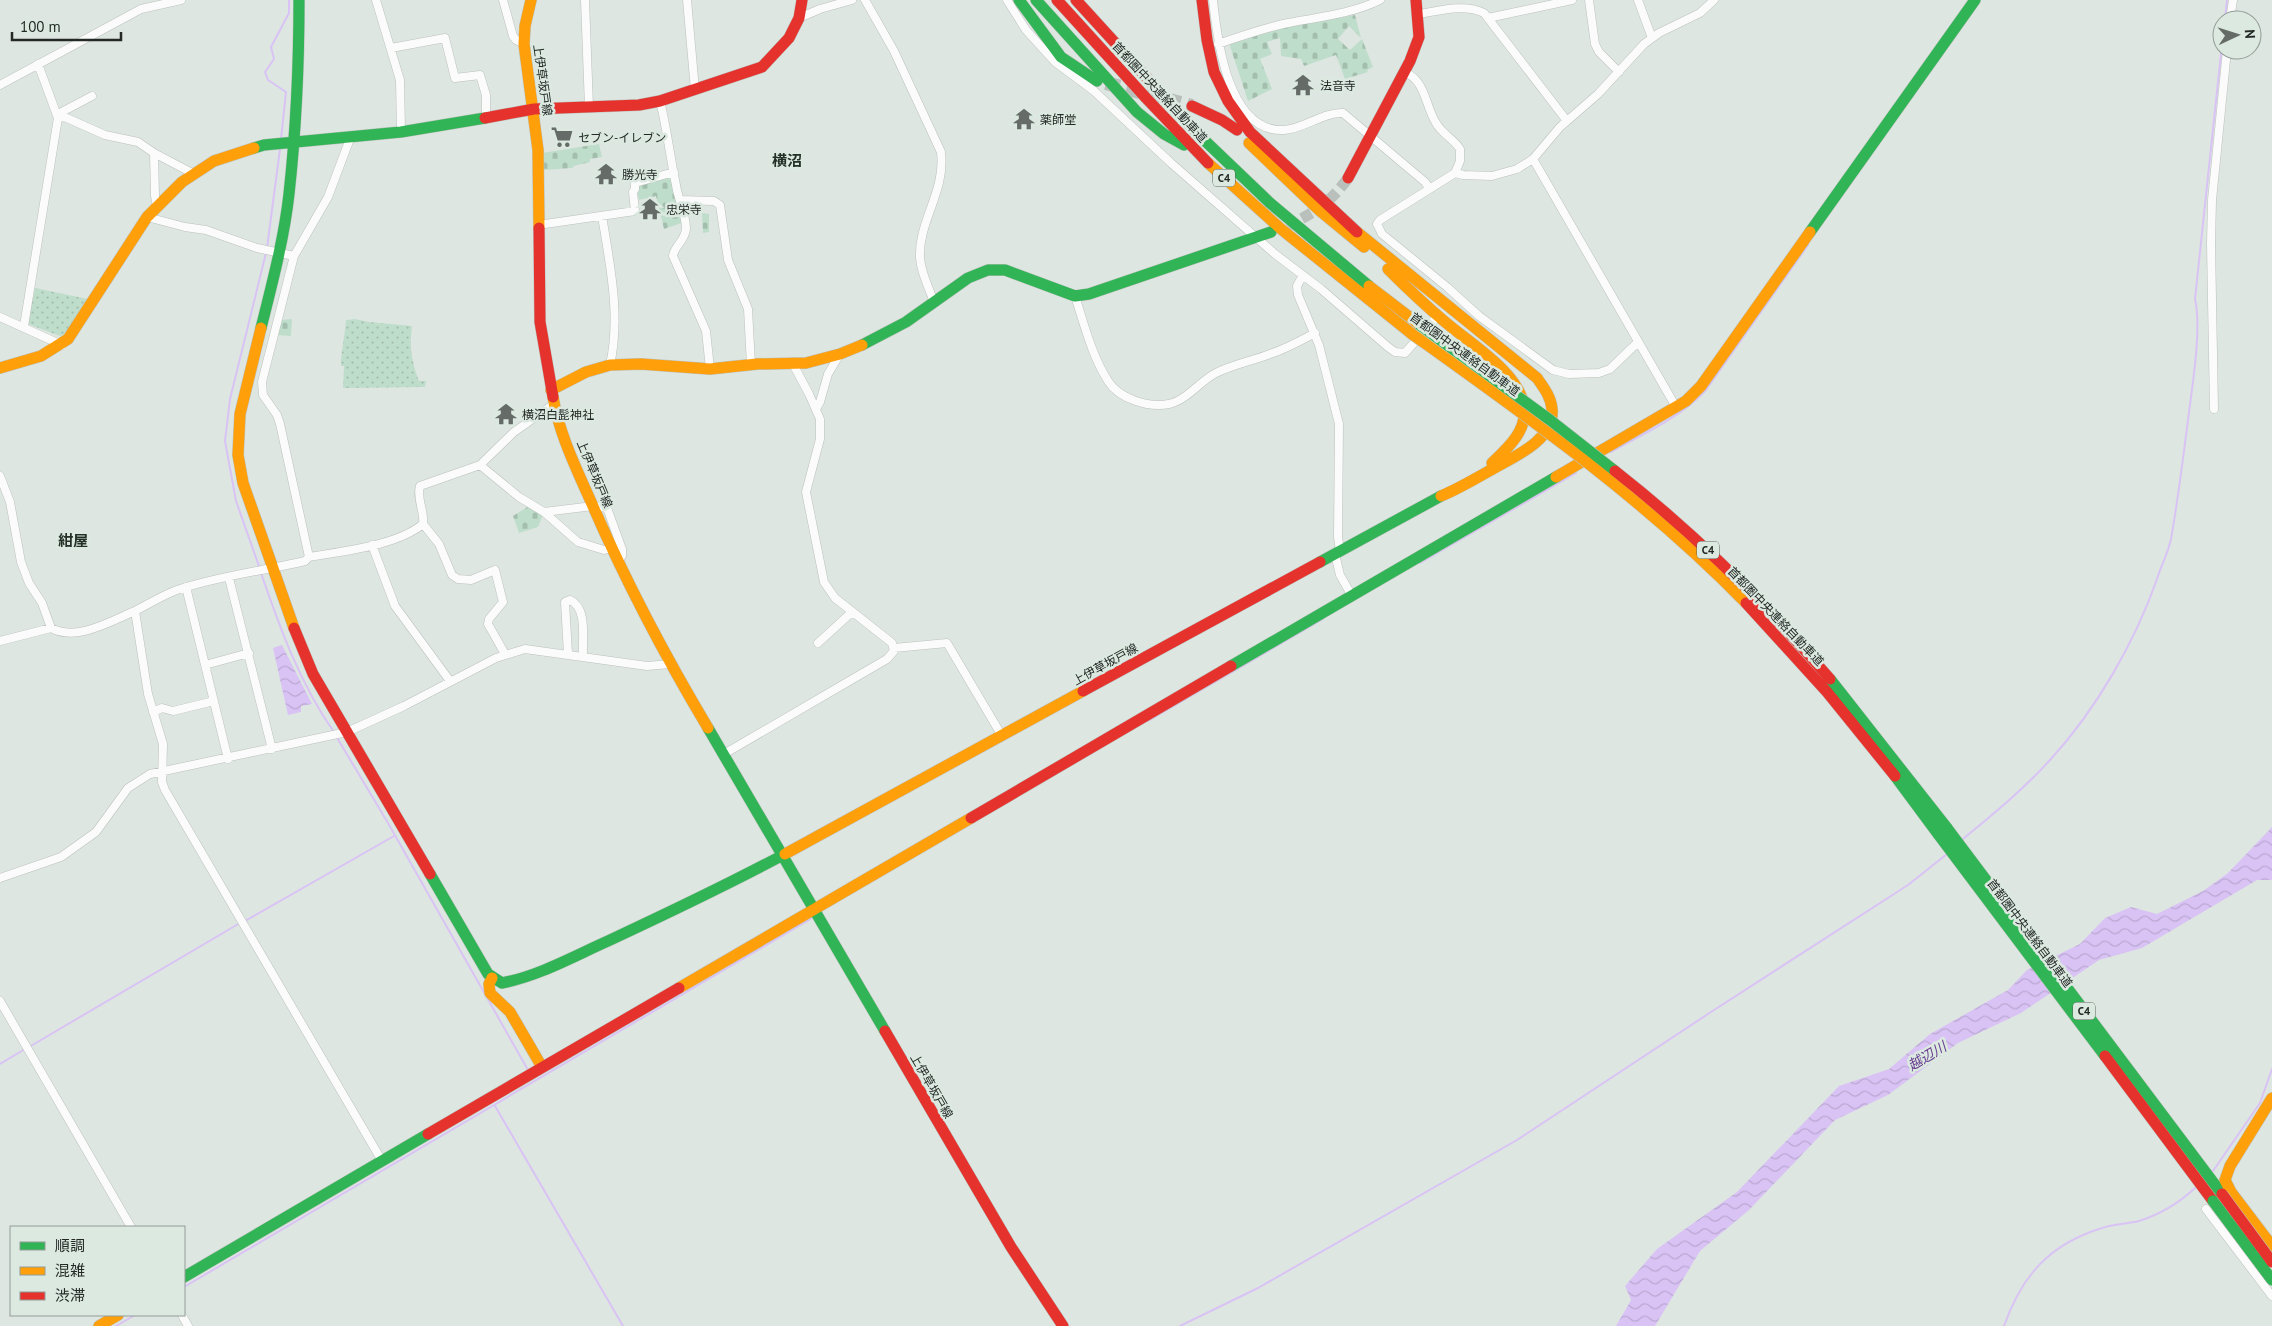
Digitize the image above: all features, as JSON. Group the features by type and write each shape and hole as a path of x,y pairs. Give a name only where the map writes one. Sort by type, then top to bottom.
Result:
{"main road":[{"path":"299,0 299,60 289,195 279,252 243,398 238,429 238,455 243,483 272,569 303,651 347,732 492,978 502,983 509,983 562,962 686,906 783,856"},
{"name":"上伊草坂戸線","path":"531,0 525,26 524,44 525,62 534,109 538,160 540,322 554,404 572,458 617,562 670,664 1011,1247 1064,1326"},
{"path":"0,368 36,358 62,345 75,331 147,217 194,174 229,155 264,146 401,132 534,109 639,105 660,101 762,67 789,38 799,18 802,0"},
{"path":"1019,0 1061,57 1097,81"},
{"path":"1036,0 1137,112 1164,134 1198,152"},
{"name":"首都圏中央連絡自動車道","path":"1057,0 1150,104 1198,152 1300,246 1416,329 1520,398 1618,473 1711,553 1755,596 1836,686 1907,775 2272,1262"},
{"name":"首都圏中央連絡自動車道","path":"1076,0 1220,156 1268,202 1416,329 1619,487 1704,561 1790,649 1829,694 1904,788 2272,1280"},
{"path":"1084,0 1110,38"},
{"path":"1195,0 1208,74 1217,95 1237,130"},
{"path":"1202,0 1207,40 1214,72 1228,102 1250,132 1368,242 1537,378 1546,388 1551,402 1550,424 1538,443 1512,459 1441,496"},
{"path":"1348,178 1404,72 1419,37 1416,0"},
{"path":"185,1276 1676,407 1701,386 1975,0"},
{"path":"1192,106 1222,120 1237,130 1283,178 1339,229 1365,248 1441,319 1503,370 1518,387 1524,403 1524,418 1521,431 1514,442 1491,464 1441,496"},
{"path":"551,390 586,372 610,365 641,364 710,369 806,363 840,354 884,335 973,276 997,269 1018,274 1060,292 1075,296 1089,294 1271,232"},
{"name":"上伊草坂戸線","path":"783,856 1441,496"},
{"path":"492,978 489,984 490,993 510,1012 542,1068"},
{"path":"2272,1098 2230,1166 2225,1180 2272,1246"},
{"path":"99,1326 116,1316"}],"street":[{"path":"0,85 141,8 182,0"},
{"path":"376,0 400,80 401,132"},
{"path":"503,0 513,36 524,44"},
{"path":"585,0 589,107"},
{"path":"687,0 695,90"},
{"path":"799,18 820,9 852,0"},
{"path":"865,0 894,52 942,152 943,168 921,242 920,258 934,302"},
{"path":"1007,0 1026,30 1055,62 1098,94 1256,238 1395,352 1405,354 1434,320"},
{"path":"1213,0 1218,44 1227,74 1235,94 1250,116 1266,127 1282,130 1343,113 1425,182 1429,188"},
{"path":"1218,44 1251,32 1343,13 1380,0"},
{"path":"1488,18 1572,0"},
{"path":"1589,0 1595,44 1599,52 1619,72"},
{"path":"1638,0 1652,38"},
{"path":"1455,173 1492,176 1517,169 1532,159 1567,121 1598,94 1644,44 1700,13 1714,0"},
{"path":"1418,14 1474,8 1484,13 1567,121"},
{"path":"391,48 445,38 455,78 480,75 486,95 486,115"},
{"path":"2214,409 2212,200 2226,60"},
{"path":"24,326 36,261 39,222 51,166 58,118 38,64"},
{"path":"1404,72 1416,79 1437,125 1460,149 1460,161 1455,173 1386,215 1377,224 1378,230 1453,297 1553,370 1570,374 1599,373 1610,369 1638,342"},
{"path":"58,114 92,96"},
{"path":"660,101 685,234 674,251 673,256 706,331 710,369"},
{"path":"58,114 105,135 138,142 154,153 194,174"},
{"path":"309,558 280,424 277,415 263,395 262,382 294,256 328,197 351,136"},
{"path":"154,153 154,196 157,206"},
{"path":"1532,159 1676,407"},
{"path":"538,225 635,211 633,192 636,189 635,183 674,172"},
{"path":"680,200 714,201 720,205 728,260 748,308 751,365"},
{"path":"602,216 615,318 614,350 610,365"},
{"path":"147,217 214,232 257,248 294,256"},
{"path":"1302,275 1297,286 1298,295 1315,333 1339,424 1337,553 1340,575 1352,596"},
{"path":"1075,296 1088,338 1108,382 1122,394 1136,401 1152,404 1168,404 1177,400 1217,372 1245,360 1283,349 1315,333"},
{"path":"0,317 24,326 62,345"},
{"path":"816,409 820,402 828,374 840,354"},
{"path":"724,754 887,659 892,655 894,648 889,640 835,598 824,582 806,492 821,430 816,409 793,364"},
{"path":"504,654 488,624 489,619 503,602 495,570 470,580 458,579 452,575 439,544 423,524 418,492 420,486 480,465 514,432 554,404"},
{"path":"480,465 519,497 544,512 578,542 604,550 611,548"},
{"path":"0,476 22,562 29,583 42,603 50,628"},
{"path":"544,512 593,506 607,508 622,549 622,556 617,562"},
{"path":"0,641 50,628 58,632 81,631 136,611 186,588 306,561 309,558 372,545 415,531 423,524"},
{"path":"372,545 395,606 450,681"},
{"path":"229,578 272,749"},
{"path":"186,588 228,759"},
{"path":"568,654 565,602 570,600 581,611 583,656"},
{"path":"136,611 153,712 163,744 162,782 165,790 382,1161"},
{"path":"818,643 852,612"},
{"path":"894,648 946,643 1002,736"},
{"path":"0,878 61,857 96,832 128,788 150,774 228,759 347,732 404,706 504,654 525,649 647,666 670,664"},
{"path":"204,665 249,653"},
{"path":"153,712 162,708 173,711 214,701"},
{"path":"0,1001 130,1226"},
{"path":"2212,1217 2232,1192"},
{"path":"2206,1209 2272,1296"}],"green space":[{"path":"1355,15 1361,38 1349,26 1338,39 1350,50 1362,39 1373,67 1367,70 1368,72 1345,79 1336,55 1304,66 1301,59 1281,56 1280,38 1267,42 1272,54 1260,59 1272,89 1248,101 1229,43 1291,26"},
{"path":"599,144 602,157 590,159 590,162 572,168 544,170 542,153"},
{"path":"670,175 682,223 664,229 656,196 639,200 636,185"},
{"path":"702,213 709,214 709,232 703,233"},
{"path":"35,288 88,299 66,334 60,336 28,324"},
{"path":"292,319 291,336 277,335 281,320"},
{"path":"355,319 412,326 411,347 413,361 419,381 426,381 425,387 343,388 344,366 341,366 341,360 346,320"},
{"path":"529,506 543,515 538,527 519,533 513,516"}],"water":[{"path":"282,645 312,704 301,706 301,712 288,715 273,648"},
{"name":"越辺川","path":"2272,827 2272,880 2257,880 2142,948 2099,960 2021,1013 1958,1043 1888,1095 1835,1120 1749,1210 1700,1251 1655,1326 1616,1326 1631,1300 1625,1286 1657,1249 1737,1192 1839,1086 1889,1069 1930,1034 2008,990 2027,970 2080,944 2105,918 2131,907 2157,914 2203,891 2228,873"}],"waterway":[{"path":"281,139 286,92 268,80 265,72 274,59 271,47 289,13 289,0"},
{"path":"2226,10 2227,0"},
{"path":"1963,839 2030,781 2050,760 2083,719 2126,651 2148,603 2168,549 2178,494 2196,358 2197,311 2195,299 2220,60"},
{"path":"267,248 280,149"},
{"path":"1611,452 1673,417 1706,390 1808,245"},
{"path":"260,569 236,501 225,441 230,399 266,253"},
{"path":"1420,563 1576,473"},
{"path":"261,573 283,635 301,675 334,732"},
{"path":"1148,721 1323,619"},
{"path":"336,736 388,823 528,1070"},
{"path":"245,921 394,836"},
{"path":"1180,1326 1258,1288 1517,1140 1908,885 1947,854"},
{"path":"185,1286 814,917"},
{"path":"29,1047 240,923"},
{"path":"0,1064 25,1049"},
{"path":"2213,1171 2260,1103 2272,1069"},
{"path":"495,1106 623,1326"},
{"path":"2004,1326 2011,1308 2029,1277 2053,1253 2067,1243 2084,1235 2155,1215 2176,1203 2195,1188"},
{"path":"116,1326 133,1316"}],"tunnel":[{"path":"1106,83 1192,106"},
{"path":"1287,226 1321,207 1348,178"}],"traffic: fast":[{"path":"261,328 281,245 289,194 297,97 299,0"},
{"path":"1019,0 1061,57 1097,81"},
{"path":"1036,0 1137,112 1164,134 1184,145"},
{"path":"1810,232 1975,0"},
{"path":"254,148 264,145 401,132 485,118"},
{"path":"1200,136 1270,203 1369,286"},
{"path":"862,345 906,322 968,278 988,270 1005,270 1075,296 1089,294 1271,232"},
{"path":"1420,325 1550,420 1615,471"},
{"path":"1231,666 1556,477"},
{"path":"1320,562 1441,496"},
{"path":"1830,679 1947,828"},
{"path":"708,728 885,1031"},
{"path":"1895,776 1938,834"},
{"path":"1947,828 2222,1194"},
{"path":"1938,834 2105,1056"},
{"path":"430,874 488,974 502,983 543,971 697,899 785,854"},
{"path":"185,1276 428,1134"},
{"path":"2213,1201 2272,1280"}],"traffic: slow":[{"path":"531,0 525,26 524,44 538,150 539,228"},
{"path":"1249,143 1319,210 1364,247"},
{"path":"0,368 41,356 68,339 147,217 182,182 214,161 254,148"},
{"path":"1208,163 1281,229 1412,334"},
{"path":"1357,232 1537,378 1550,400 1552,409 1551,420 1547,430 1530,447 1441,496"},
{"path":"1556,477 1686,401 1701,386 1810,232"},
{"path":"1388,269 1437,315 1503,370 1513,381 1520,393 1524,406 1523,423 1520,431 1510,445 1492,463"},
{"path":"1369,286 1420,325"},
{"path":"261,328 240,414 238,455 243,483 294,628"},
{"path":"1412,334 1585,461 1668,529 1746,603"},
{"path":"551,390 586,372 610,365 641,364 710,369 757,364 806,363 840,354 862,345"},
{"path":"553,397 569,452 618,562 661,646 708,728"},
{"path":"785,854 1083,691"},
{"path":"679,988 971,818"},
{"path":"492,978 489,984 490,993 510,1012 542,1067"},
{"path":"2272,1098 2230,1166 2225,1180 2231,1192 2272,1246"},
{"path":"99,1326 116,1316"}],"traffic: jam":[{"path":"485,118 534,109 639,105 660,101 762,67 789,38 799,18 802,0"},
{"path":"1057,0 1208,163"},
{"path":"1076,0 1200,136"},
{"path":"1202,0 1207,40 1214,72 1228,101 1250,132 1357,232"},
{"path":"1348,178 1410,61 1419,37 1416,0"},
{"path":"1192,106 1222,120 1237,130"},
{"path":"539,228 540,322 553,397"},
{"path":"1615,471 1673,519 1728,570 1780,623 1830,679"},
{"path":"1083,691 1320,562"},
{"path":"1746,603 1827,692 1895,776"},
{"path":"294,628 313,674 430,874"},
{"path":"971,818 1231,666"},
{"path":"428,1134 679,988"},
{"path":"885,1031 1011,1247 1063,1326"},
{"path":"2105,1056 2213,1201"},
{"path":"2222,1194 2272,1262"}],"place":[{"name":"法音寺","path":"1303,85"},
{"name":"薬師堂","path":"1024,119"},
{"name":"セブン-イレブン","path":"562,137"},
{"name":"勝光寺","path":"606,174"},
{"name":"忠栄寺","path":"650,209"},
{"name":"横沼白髭神社","path":"506,414"}],"district":[{"name":"横沼","path":"787,160"},
{"name":"紺屋","path":"73,540"}]}
